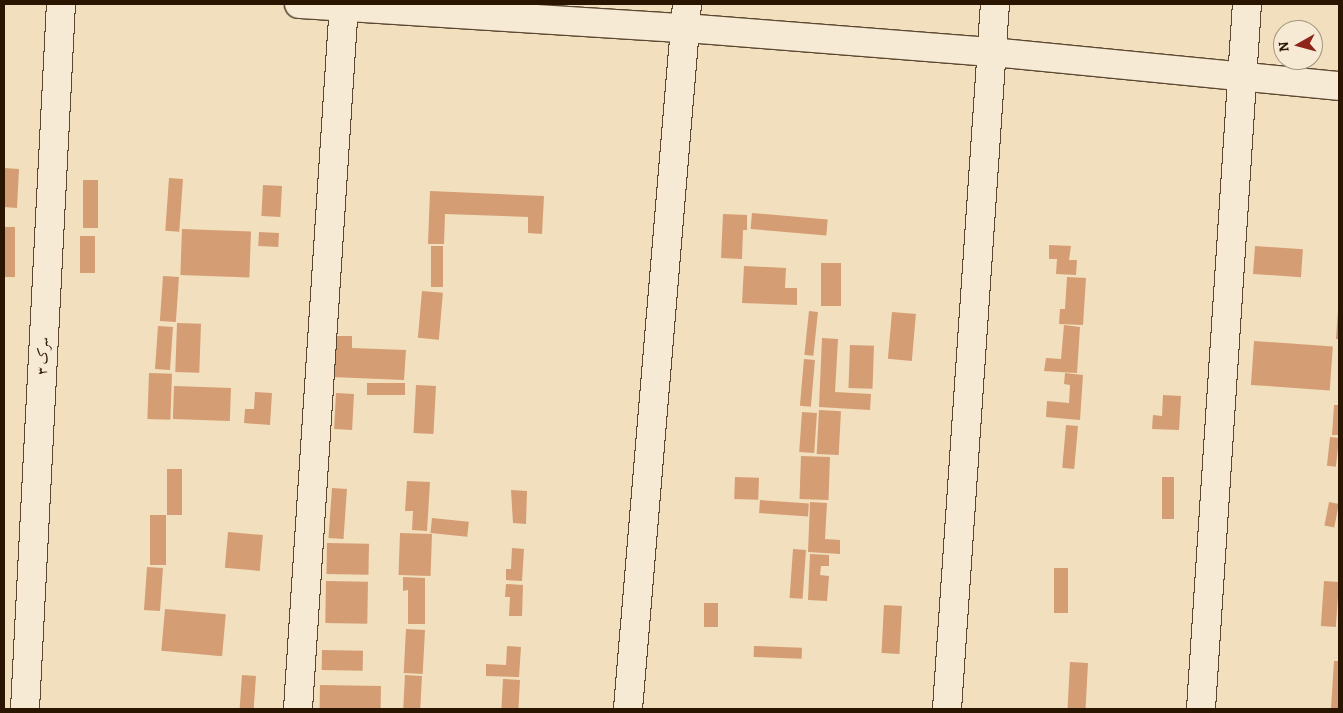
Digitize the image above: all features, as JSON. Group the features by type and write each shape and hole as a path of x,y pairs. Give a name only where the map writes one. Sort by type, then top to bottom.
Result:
{"street":[{"name":"سرک ۳","path":"25,709 61,4"},
{"path":"299,4 686,16 992,52 1339,86"},
{"path":"947,709 994,4"},
{"path":"1202,709 1247,4"},
{"path":"298,709 344,5"},
{"path":"628,709 686,16"}],"building":[{"path":"4,168 19,169 17,208 4,207"},
{"path":"169,178 183,179 179,232 165,231"},
{"path":"83,180 98,180 98,228 83,228"},
{"path":"263,185 282,186 280,217 261,216"},
{"path":"430,191 544,196 542,234 528,233 528,217 445,214 444,244 428,244"},
{"path":"752,213 828,220 826,236 751,229"},
{"path":"723,214 747,215 747,230 743,230 742,259 721,258"},
{"path":"4,227 15,227 15,277 4,277"},
{"path":"182,229 251,231 249,277 180,275"},
{"path":"259,232 279,233 278,247 258,246"},
{"path":"80,236 95,236 95,273 80,273"},
{"path":"1049,245 1071,246 1069,260 1077,260 1076,275 1056,274 1057,259 1049,259"},
{"path":"431,246 443,246 443,287 431,287"},
{"path":"1255,246 1303,249 1301,277 1253,274"},
{"path":"821,263 841,263 841,306 821,306"},
{"path":"744,266 786,268 785,288 797,288 797,305 742,303"},
{"path":"163,276 179,277 176,322 160,321"},
{"path":"1067,277 1086,278 1083,325 1059,324 1060,309 1065,309"},
{"path":"422,291 443,293 439,340 418,338"},
{"path":"1338,310 1339,339 1336,339"},
{"path":"809,311 818,312 813,356 804,355"},
{"path":"892,312 916,314 912,361 888,359"},
{"path":"177,323 201,324 199,373 175,372"},
{"path":"1064,325 1080,327 1077,373 1044,371 1046,358 1061,359"},
{"path":"158,326 173,327 170,370 155,369"},
{"path":"333,336 352,336 352,348 406,350 404,380 332,377"},
{"path":"822,338 838,339 835,392 871,394 870,410 819,407"},
{"path":"1254,341 1333,347 1330,390 1251,385"},
{"path":"850,345 874,346 872,389 848,388"},
{"path":"804,359 815,360 811,407 800,406"},
{"path":"149,373 172,374 170,420 147,419"},
{"path":"1065,373 1083,375 1080,420 1046,417 1047,401 1069,403 1070,385 1064,384"},
{"path":"367,383 405,383 405,395 367,395"},
{"path":"416,385 436,386 433,434 413,433"},
{"path":"174,386 231,388 230,421 173,419"},
{"path":"255,392 272,393 270,425 244,423 245,409 254,409"},
{"path":"336,393 354,394 352,430 334,429"},
{"path":"1163,395 1181,396 1179,430 1152,429 1153,415 1162,416"},
{"path":"1334,405 1339,405 1339,435 1332,435"},
{"path":"819,410 841,411 839,455 817,454"},
{"path":"802,412 817,413 814,453 799,452"},
{"path":"1066,425 1078,426 1074,469 1062,468"},
{"path":"1330,437 1339,438 1336,467 1327,466"},
{"path":"801,456 830,457 828,500 799,499"},
{"path":"167,469 182,469 182,515 167,515"},
{"path":"735,477 759,478 758,500 734,499"},
{"path":"1162,477 1174,477 1174,519 1162,519"},
{"path":"407,481 430,482 427,531 412,530 413,511 405,511"},
{"path":"332,488 347,489 343,539 329,538"},
{"path":"511,490 527,491 526,524 513,523"},
{"path":"760,500 809,503 808,516 759,513"},
{"path":"810,502 827,503 825,539 840,540 840,554 808,552"},
{"path":"1329,502 1339,504 1334,527 1324,526"},
{"path":"150,515 166,515 166,565 150,565"},
{"path":"432,518 469,522 467,537 430,533"},
{"path":"228,532 263,535 260,571 225,568"},
{"path":"400,533 432,534 431,576 399,575"},
{"path":"327,543 369,544 368,575 326,574"},
{"path":"512,548 524,549 522,581 506,580 506,569 511,569"},
{"path":"793,549 806,550 803,599 790,598"},
{"path":"810,554 829,555 829,566 821,566 820,575 829,576 827,601 808,600"},
{"path":"147,567 163,568 160,611 144,610"},
{"path":"1054,568 1068,568 1068,613 1054,613"},
{"path":"403,577 425,578 425,624 408,624 408,590 403,591"},
{"path":"326,581 368,582 367,624 325,623"},
{"path":"1324,581 1339,582 1336,627 1321,626"},
{"path":"506,584 523,585 522,616 509,616 510,597 505,597"},
{"path":"704,603 718,603 718,627 704,627"},
{"path":"884,605 902,606 899,654 881,653"},
{"path":"165,609 226,614 222,656 161,651"},
{"path":"406,629 425,630 423,674 404,673"},
{"path":"507,646 521,647 519,677 486,676 486,664 506,665"},
{"path":"754,646 802,648 802,659 754,657"},
{"path":"322,650 363,651 363,671 322,670"},
{"path":"1334,661 1339,661 1339,709 1331,709"},
{"path":"1070,662 1088,663 1086,709 1068,709"},
{"path":"242,675 256,676 254,709 240,709"},
{"path":"405,675 422,676 420,709 403,709"},
{"path":"503,679 520,680 518,709 501,709"},
{"path":"320,685 381,686 381,709 320,709"}]}
